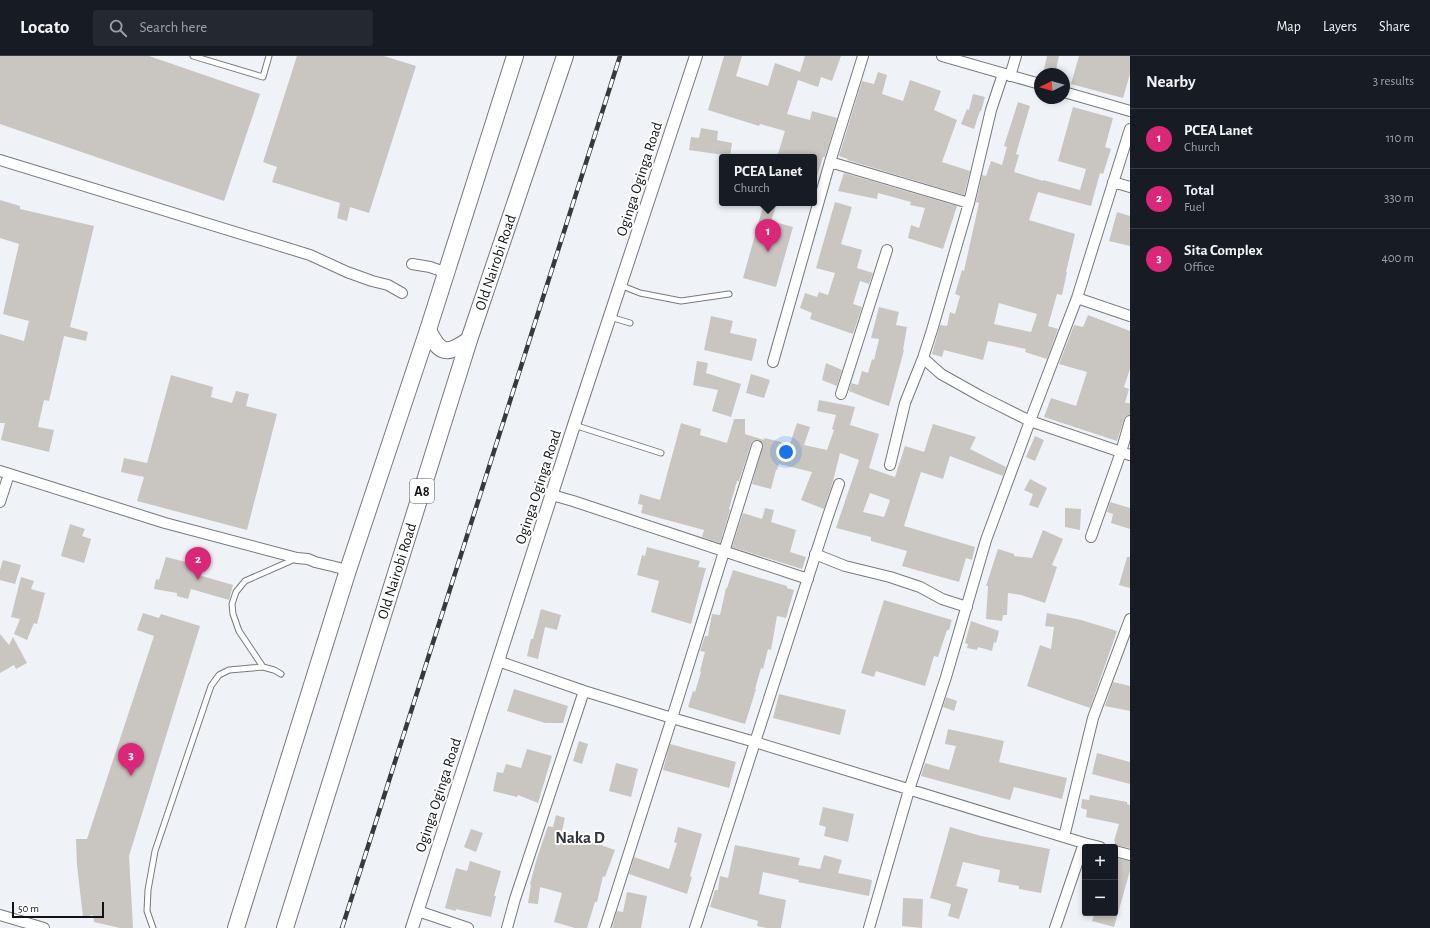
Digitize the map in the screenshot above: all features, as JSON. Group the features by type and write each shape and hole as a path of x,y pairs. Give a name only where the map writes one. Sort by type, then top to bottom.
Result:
{"highway":[{"path":"236,928 348,570 447,273 515,56"},
{"name":"Old Nairobi Road","path":"285,928 470,340 565,56"},
{"path":"428,330 438,347 446,350 452,350 470,340"}],"street":[{"name":"Oginga Oginga Road","path":"412,928 498,661 555,496 624,286 696,56"},
{"path":"773,362 830,162 863,56"},
{"path":"942,56 1034,82"},
{"path":"890,465 905,403 923,358 969,203 991,110 1016,56"},
{"path":"1070,94 1130,111"},
{"path":"869,928 909,790 946,677 986,540 1076,298 1130,129"},
{"path":"0,160 310,254 347,272 388,285 402,293"},
{"path":"830,162 969,203"},
{"path":"1112,182 1130,187"},
{"path":"841,394 887,250"},
{"path":"412,264 430,267 447,273"},
{"path":"1076,298 1130,316"},
{"path":"923,358 941,374 1030,421 1125,453"},
{"path":"1091,537 1125,453 1130,421"},
{"path":"605,928 757,446"},
{"path":"0,502 5,472 165,523 348,570"},
{"path":"695,928 815,554 839,484"},
{"path":"555,496 808,579"},
{"path":"815,554 845,566 890,577 920,587 942,599 967,607"},
{"path":"1064,838 1093,718 1130,619"},
{"path":"498,661 672,718 755,742 1064,838 1090,844"},
{"path":"507,928 584,690"},
{"path":"1055,928 1084,842"},
{"path":"1118,852 1130,855"},
{"path":"418,911 468,928"},
{"path":"0,915 44,928"}],"lane":[{"path":"193,56 263,77 269,56"},
{"path":"624,286 636,292 681,301 729,294"},
{"path":"613,318 629,323"},
{"path":"577,426 661,453"},
{"path":"263,667 239,631 233,614 232,604 236,592 245,581 297,558"},
{"path":"153,928 147,911 148,890 155,851 211,686 219,675 229,670 263,667 281,674"}],"building":[{"path":"0,56 149,56 260,94 224,201 0,124"},
{"path":"297,56 384,56 416,66 369,213 350,207 347,221 337,218 340,203 272,182 277,167 263,162"},
{"path":"724,56 742,56 736,76 768,86 775,63 800,72 805,56 841,56 832,81 821,77 818,87 798,80 787,114 810,120 812,111 837,118 825,157 823,157 817,176 817,154 778,154 785,131 760,124 759,126 708,110"},
{"path":"1047,56 1059,56 1056,68 1044,68"},
{"path":"1079,56 1130,56 1130,74 1123,98 1071,84"},
{"path":"878,72 887,75 882,94 903,101 910,80 941,91 934,110 957,120 942,162 970,171 964,195 847,160 848,159 839,156 862,81 874,84"},
{"path":"973,94 985,97 974,129 961,124 967,109 969,110"},
{"path":"1018,102 1030,106 1016,154 1019,155 1014,172 1080,190 1086,169 1058,161 1073,107 1113,118 1105,147 1111,149 1103,174 1100,173 1091,206 1038,192 1029,220 1075,234 1062,295 1057,294 1048,326 1058,329 1047,359 1025,352 1026,349 988,341 983,360 944,350 942,357 932,354 940,325 947,326 950,312 955,314 960,296 955,294 962,270 964,271 979,203 976,202 982,175 986,176 991,161 1002,165 1007,147 1004,146","holes":["999,303 1037,314 1031,332 994,324"]},
{"path":"701,128 718,131 717,140 732,143 730,154 719,154 689,150 691,137 699,138"},
{"path":"844,173 957,206 943,249 908,238 911,225 919,228 925,208 910,205 911,202 878,193 877,199 838,191"},
{"path":"0,200 20,206 20,209 94,226 70,327 88,332 86,341 64,336 49,401 44,400 38,427 54,430 49,452 1,440 5,423 0,423 0,334 24,341 29,321 3,314 19,244 0,238"},
{"path":"835,202 852,207 841,244 862,250 857,268 873,273 869,284 860,281 853,304 862,307 853,334 810,319 812,313 800,308 805,293 817,297 819,292 828,295 835,273 816,268"},
{"path":"763,206 776,206 771,221 793,227 776,287 743,278"},
{"path":"1117,212 1130,216 1130,246 1109,241"},
{"path":"879,307 899,312 896,325 907,327 904,350 889,406 849,391 851,383 858,385 862,371 868,373 872,359 874,360 879,339 871,338"},
{"path":"1088,315 1130,331 1130,369 1124,387 1129,389 1125,403 1130,403 1130,415 1126,416 1124,419 1117,441 1044,417 1051,398 1076,406 1087,372 1059,364 1074,325 1083,327"},
{"path":"711,316 733,321 730,333 757,339 752,361 704,350"},
{"path":"697,361 708,363 706,373 741,384 731,417 712,411 718,390 693,385"},
{"path":"826,363 842,370 837,386 822,380"},
{"path":"751,374 770,380 764,398 746,393"},
{"path":"171,375 213,387 211,397 232,403 236,391 249,394 246,406 277,414 247,530 137,501 144,477 121,472 124,458 147,463"},
{"path":"819,400 855,407 850,425 879,434 869,468 895,477 905,446 924,452 933,424 976,437 970,449 1006,467 1003,476 950,456 943,479 921,472 904,526 975,547 972,560 966,558 959,582 902,566 907,551 871,541 871,537 836,528 859,460 840,453 824,509 801,500 812,472 779,464 771,489 752,484 763,445 759,440 753,441 739,481 737,481 720,543 702,537 704,530 641,513 643,505 638,504 640,494 660,500 681,423 701,429 700,435 727,443 734,419 745,419 745,434 764,440 764,438 790,444 797,423 810,427 804,445 827,450 834,430 832,429 836,415 817,411","holes":["870,493 890,500 884,517 863,512"]},
{"path":"1035,436 1044,440 1035,461 1026,457"},
{"path":"1030,479 1047,488 1038,508 1029,505 1033,494 1024,490"},
{"path":"1110,502 1130,508 1130,529 1111,523 1113,514 1107,512"},
{"path":"765,508 774,510 771,522 796,530 790,552 806,557 802,569 732,547 743,513 762,519"},
{"path":"1065,508 1081,509 1080,530 1065,527"},
{"path":"70,524 85,529 82,536 91,539 84,563 61,556"},
{"path":"1043,530 1063,539 1052,565 1057,567 1045,603 1021,595 1008,593 1007,615 1003,615 1002,621 986,619 988,586 986,586 998,549 1014,554 1014,556 1032,558"},
{"path":"647,547 700,561 698,567 706,568 691,624 651,612 659,581 637,575 642,555 645,556"},
{"path":"166,557 198,565 195,574 233,585 229,600 191,589 188,599 177,596 177,593 154,589 156,579 159,580"},
{"path":"1127,557 1130,557 1130,588 1119,585"},
{"path":"3,560 21,565 15,584 0,580 0,570"},
{"path":"733,570 787,586 787,588 794,590 786,618 777,616 771,650 768,649 763,669 761,668 745,724 688,707 693,691 695,692 701,672 705,652 700,651 705,636 708,636 712,614 720,615 726,588"},
{"path":"21,577 34,581 31,589 45,593 37,624 34,623 27,640 14,634 20,619 11,617"},
{"path":"884,600 952,620 938,657 934,656 925,686 876,671 874,677 861,673"},
{"path":"541,609 561,615 557,630 545,627 538,659 527,656"},
{"path":"143,613 159,618 161,614 200,626 129,856 133,928 120,928 94,922 93,915 83,917 77,865 76,839 87,839 154,636 137,630"},
{"path":"1047,613 1081,620 1117,631 1090,708 1027,686 1040,645 1051,649 1054,627 1045,626"},
{"path":"971,621 999,631 992,651 978,647 977,650 967,648 968,644 965,643"},
{"path":"0,634 9,645 13,637 27,663 16,669 14,665 0,673"},
{"path":"1113,682 1130,686 1130,711 1105,706"},
{"path":"514,689 568,706 563,723 545,723 507,711"},
{"path":"779,694 846,710 840,735 773,718"},
{"path":"946,697 957,701 954,711 943,707"},
{"path":"948,729 1004,741 999,762 1067,778 1062,799 1014,787 1010,800 921,776 925,763 949,770 956,746 945,744"},
{"path":"579,741 588,744 582,764 573,761"},
{"path":"670,744 736,762 729,788 663,770"},
{"path":"527,749 552,756 538,803 518,795 517,797 493,791 497,772 503,773 506,764 521,768"},
{"path":"1097,753 1130,762 1130,784 1092,774"},
{"path":"616,763 638,769 631,797 609,791"},
{"path":"1090,795 1127,802 1127,804 1130,805 1130,848 1115,844 1114,841 1119,824 1086,817 1087,810 1081,808 1082,799 1089,800"},
{"path":"823,807 854,814 848,842 824,836 826,827 819,825"},
{"path":"556,815 565,818 562,831 615,850 605,877 603,876 597,902 595,902 587,928 575,928 554,922 562,893 540,887 538,904 528,903 530,884 537,858 548,826 553,827"},
{"path":"678,827 702,834 690,876 692,877 687,894 629,874 634,857 669,869 677,843 674,842"},
{"path":"950,827 981,836 1050,849 1041,893 1019,889 1019,886 998,882 1000,870 963,862 956,886 968,889 959,919 948,916 951,904 930,898"},
{"path":"471,829 483,833 476,852 464,847"},
{"path":"735,845 800,858 798,865 820,869 824,855 842,860 838,873 872,880 869,896 798,882 799,880 763,872 759,894 786,900 781,928 757,926 758,921 710,907 715,890 718,890 720,876 728,878"},
{"path":"1118,859 1130,861 1130,871 1118,913"},
{"path":"470,861 501,871 494,896 496,896 491,917 445,908 456,868 467,871"},
{"path":"627,892 647,896 641,928 612,928 617,911 623,912"},
{"path":"903,898 923,899 922,928 902,926"},
{"path":"1094,916 1117,916 1114,927 1092,921"}],"railway":[{"path":"342,928 620,56"}],"place":[{"name":"PCEA Lanet","path":"768,252"},
{"name":"Total","path":"198,580"},
{"name":"Sita Complex","path":"131,776"}],"district":[{"name":"Naka D","path":"580,837"}]}
